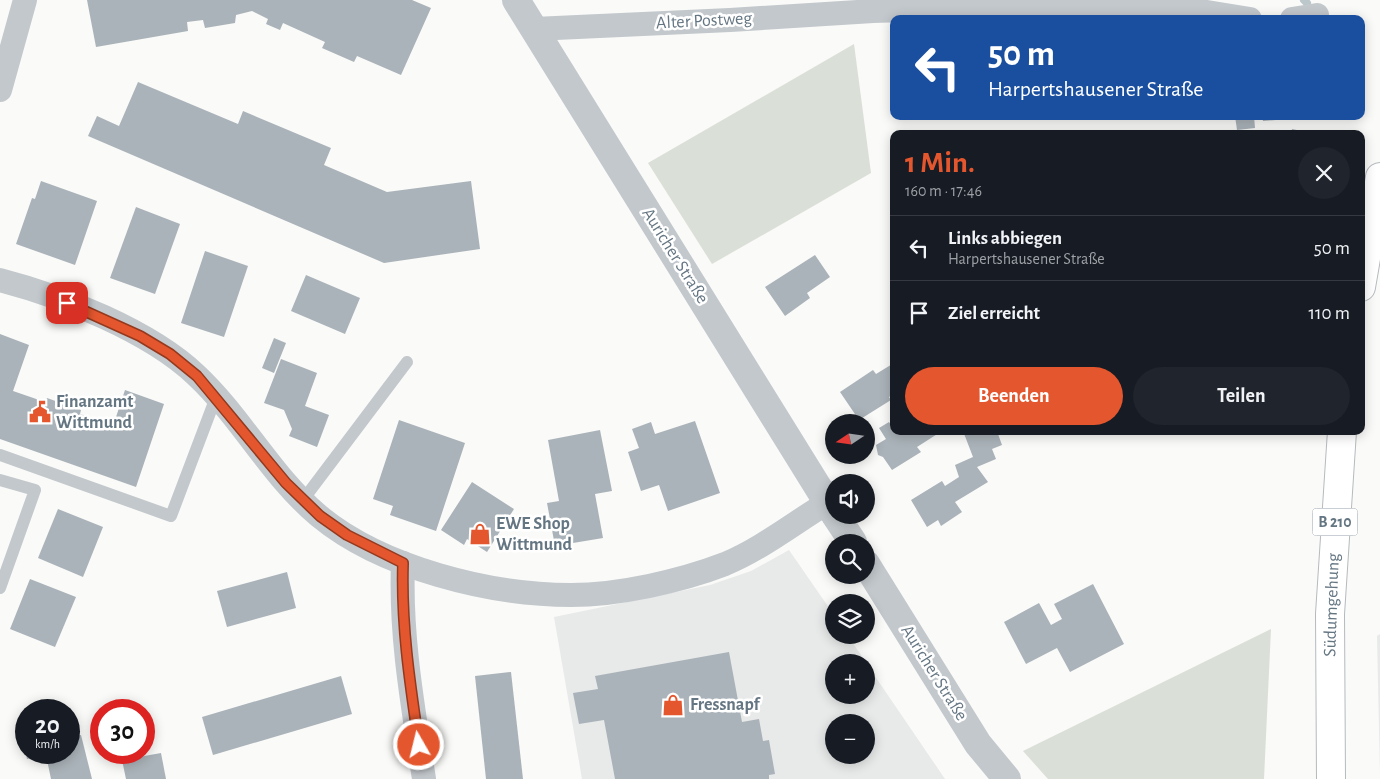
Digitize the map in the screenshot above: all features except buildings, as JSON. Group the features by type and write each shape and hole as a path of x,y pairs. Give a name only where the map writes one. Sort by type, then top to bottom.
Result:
{"main road":[{"path":"1365,264 1380,176"},
{"name":"Südumgehung","path":"1332,779 1330,614 1342,435"}],"street":[{"path":"0,90 25,0"},
{"name":"Auricher Straße","path":"516,0 825,499"},
{"name":"Alter Postweg","path":"534,29 730,20 872,5 1125,3 1169,6 1225,15"},
{"path":"0,280 25,287 81,309 140,336 170,354 197,376 286,483 320,516 347,535 403,563 436,574 533,594 573,595 612,591 694,574 724,564 825,514"},
{"path":"403,563 402,605 404,636 424,779"},
{"name":"Auricher Straße","path":"875,578 978,744 1007,779"}],"lane":[{"path":"304,500 407,362"},
{"path":"0,455 171,516 216,397"},
{"path":"0,480 35,490 0,588"}],"shaded area":[{"path":"854,44 871,173 712,264 648,163"},
{"path":"789,550 825,602 825,644 853,644 860,654 825,654 825,704 875,704 875,676 945,779 582,779 554,617 710,585 751,571"},
{"path":"1271,629 1264,779 1048,779 1023,751"},
{"path":"1380,634 1380,775 1377,636"}],"waterway":[{"path":"1304,0 1307,3"}],"place":[{"name":"Finanzamt Wittmund","path":"40,412"},
{"name":"EWE Shop Wittmund","path":"480,534"},
{"name":"Fressnapf","path":"673,705"}],"route":[{"path":"67,303 140,336 170,354 197,376 286,483 320,516 347,535 403,563 402,605 404,636 419,745"}]}
